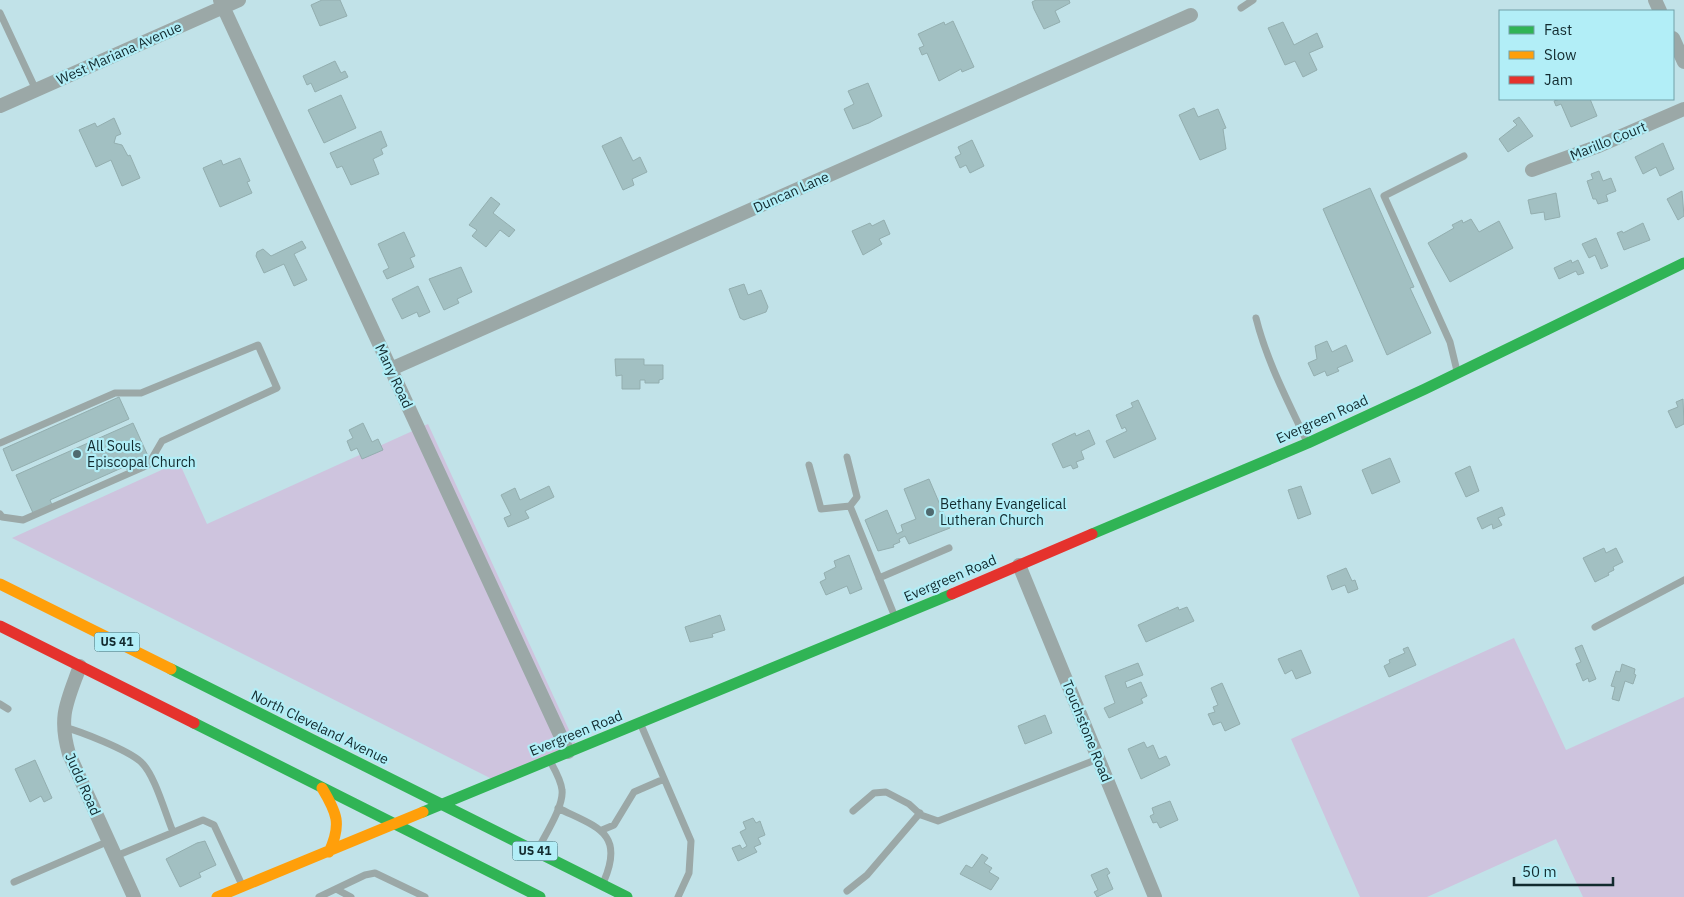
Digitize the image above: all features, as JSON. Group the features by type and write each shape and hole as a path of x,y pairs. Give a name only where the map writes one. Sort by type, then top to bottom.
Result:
{"street":[{"name":"West Mariana Avenue","path":"0,106 222,3 238,0"},
{"name":"Many Road","path":"222,3 568,752"},
{"name":"Duncan Lane","path":"391,369 1191,15"},
{"path":"1674,39 1684,62"},
{"name":"Marillo Court","path":"1532,170 1596,147 1684,109"},
{"name":"Evergreen Road","path":"217,897 239,891 1308,443 1457,374 1684,264"},
{"name":"Touchstone Road","path":"1019,565 1155,897"},
{"name":"North Cleveland Avenue","path":"0,584 627,897"},
{"name":"US 41","path":"0,626 540,897"},
{"name":"Judd Road","path":"80,666 62,718 69,754 134,897"},
{"path":"322,788 336,810 339,822 337,836 329,852"}],"lane":[{"path":"1241,8 1253,0"},
{"path":"0,13 36,90"},
{"path":"1457,374 1450,342 1384,196 1464,156"},
{"path":"1256,318 1267,355 1308,443"},
{"path":"0,443 115,393 141,393 258,345 277,388 162,441 148,465 24,520 2,517 0,514"},
{"path":"809,466 822,510 850,506 857,497 847,458"},
{"path":"850,506 895,617"},
{"path":"879,578 949,548"},
{"path":"1595,627 1684,580"},
{"path":"0,704 8,709"},
{"path":"640,723 691,841 688,873 678,897"},
{"path":"63,726 82,731 140,761 149,774 173,832"},
{"path":"853,811 874,793 886,792 909,804 920,813 938,821 1098,759"},
{"path":"536,852 558,808 563,792 550,760"},
{"path":"602,830 614,825 634,792 664,779"},
{"path":"558,808 602,830 608,837 612,847 611,864 602,885"},
{"path":"846,891 867,875 920,813"},
{"path":"116,856 203,820 214,825 239,891"},
{"path":"14,882 109,841"},
{"path":"319,897 375,873 423,897"},
{"path":"336,889 351,897"}],"shaded area":[{"path":"428,424 576,745 496,781 12,538 179,462 207,524"},
{"path":"1514,638 1566,750 1684,697 1684,897 1583,897 1556,839 1427,897 1360,897 1291,739"}],"building":[{"path":"322,0 340,0 347,16 320,26 311,5"},
{"path":"1036,0 1069,0 1070,3 1055,11 1060,22 1044,29 1032,2"},
{"path":"953,21 974,67 962,72 961,69 939,81 927,53 922,55 919,48 924,46 918,34 944,22 945,25"},
{"path":"1283,22 1294,45 1317,33 1323,47 1309,53 1317,70 1303,77 1295,61 1285,65 1268,28"},
{"path":"335,61 341,73 345,71 348,77 315,92 311,83 307,85 303,76"},
{"path":"868,83 882,116 853,129 844,109 854,104 848,91"},
{"path":"341,95 356,128 324,143 308,110"},
{"path":"1590,100 1597,116 1571,127 1561,104 1556,106 1554,101"},
{"path":"1194,108 1198,117 1218,109 1226,128 1223,129 1226,149 1200,160 1179,115"},
{"path":"1519,117 1533,136 1508,152 1499,139 1517,125 1513,121"},
{"path":"114,118 121,134 116,136 114,143 122,145 128,156 130,155 140,178 122,186 111,160 96,167 79,130 95,123 97,127"},
{"path":"381,131 387,146 381,149 383,154 373,159 379,174 351,185 342,166 337,168 330,153"},
{"path":"621,137 633,161 640,157 647,172 632,179 634,185 623,190 602,146"},
{"path":"972,140 984,166 970,173 966,165 960,168 955,157 961,154 958,147"},
{"path":"1663,143 1674,169 1660,176 1656,167 1643,174 1635,157"},
{"path":"240,158 250,181 247,182 252,193 220,207 203,168 221,160 223,165"},
{"path":"1599,171 1603,181 1611,178 1616,191 1606,195 1608,201 1598,204 1596,199 1593,199 1587,181 1593,179 1591,174"},
{"path":"1370,188 1414,287 1410,288 1431,333 1387,355 1323,209"},
{"path":"1682,191 1684,216 1678,220 1667,199"},
{"path":"1556,193 1560,217 1545,220 1544,212 1531,214 1528,200"},
{"path":"491,197 500,204 493,213 515,230 509,237 500,230 486,247 472,236 477,230 469,225"},
{"path":"1471,219 1479,232 1499,221 1513,248 1450,282 1428,243 1454,228 1452,225 1462,220 1463,223"},
{"path":"884,220 890,234 879,239 882,244 863,255 852,231 870,223 872,226"},
{"path":"1643,223 1650,240 1624,250 1617,233 1622,231 1623,233"},
{"path":"404,232 415,256 410,258 414,267 387,279 383,271 389,268 378,244"},
{"path":"1596,238 1608,266 1601,269 1595,255 1589,258 1582,244"},
{"path":"302,241 306,248 294,254 307,280 294,286 284,264 264,273 256,256 257,252 263,249 271,256"},
{"path":"1571,260 1572,263 1578,260 1584,273 1578,275 1576,271 1559,279 1554,268"},
{"path":"461,267 472,292 457,299 459,303 444,310 429,279"},
{"path":"744,284 748,295 761,290 768,307 766,312 744,320 740,318 729,289"},
{"path":"418,286 430,312 419,317 417,312 402,319 392,299"},
{"path":"1327,341 1332,352 1346,345 1353,361 1337,368 1339,371 1327,376 1325,371 1314,376 1308,363 1317,359 1315,346"},
{"path":"615,359 644,359 644,365 663,365 663,379 659,380 659,383 645,383 645,380 640,380 640,389 622,389 622,375 616,376"},
{"path":"119,397 129,419 12,471 3,449"},
{"path":"1683,399 1684,424 1676,428 1668,411 1678,407 1676,402"},
{"path":"1138,400 1156,439 1114,458 1106,441 1127,431 1125,427 1122,429 1116,415 1133,407 1131,403"},
{"path":"133,423 148,456 137,461 139,467 128,472 126,466 50,500 52,505 33,513 16,475"},
{"path":"363,423 372,442 378,439 383,450 362,459 357,448 351,451 347,441 353,438 349,430"},
{"path":"1089,430 1095,444 1081,451 1084,459 1076,462 1078,467 1073,469 1071,465 1063,468 1052,444 1075,433 1076,436"},
{"path":"1390,458 1400,482 1372,494 1362,470"},
{"path":"1470,466 1479,491 1466,497 1455,473"},
{"path":"929,479 950,528 909,544 905,536 899,539 900,542 893,545 894,547 878,551 865,520 887,510 897,534 903,531 901,525 916,519 904,489"},
{"path":"549,486 554,497 525,511 529,518 508,527 504,518 511,515 501,495 515,488 520,500"},
{"path":"1301,486 1311,514 1298,519 1288,490"},
{"path":"1502,507 1505,515 1498,518 1502,525 1493,529 1492,524 1482,529 1477,518"},
{"path":"1604,548 1606,553 1616,548 1623,562 1613,567 1614,570 1608,573 1609,575 1595,582 1583,558"},
{"path":"849,555 862,589 850,594 847,586 826,595 820,582 826,579 824,573 836,567 834,561"},
{"path":"1346,568 1352,581 1355,580 1358,589 1348,593 1345,585 1332,590 1327,576"},
{"path":"1178,607 1179,610 1187,607 1194,621 1146,642 1138,625"},
{"path":"720,615 725,630 712,634 713,637 690,642 685,627"},
{"path":"1582,645 1596,679 1589,682 1588,678 1583,681 1576,664 1581,662 1575,648"},
{"path":"1408,647 1416,665 1389,677 1384,666 1390,663 1389,660 1405,653 1403,649"},
{"path":"1301,650 1311,673 1296,679 1292,670 1285,674 1278,659"},
{"path":"1138,663 1143,675 1125,682 1127,688 1141,682 1147,696 1141,699 1143,703 1109,718 1104,708 1115,703 1105,676"},
{"path":"1622,664 1635,669 1634,674 1636,675 1633,684 1625,681 1619,701 1612,699 1615,687 1611,686 1616,671 1620,672"},
{"path":"1222,683 1240,724 1225,731 1221,722 1213,725 1208,714 1215,712 1213,707 1218,705 1211,688"},
{"path":"1045,715 1052,733 1025,744 1018,726"},
{"path":"1144,742 1147,748 1153,745 1159,759 1166,756 1170,765 1141,779 1128,749"},
{"path":"35,760 52,798 44,802 41,796 30,802 15,769"},
{"path":"1170,801 1178,820 1160,828 1157,822 1153,823 1150,816 1154,814 1152,808"},
{"path":"753,818 756,823 760,821 765,835 758,838 761,844 754,847 757,852 738,861 732,848 740,845 742,849 747,846 740,832 746,829 743,822"},
{"path":"205,841 216,865 199,873 201,877 180,887 166,859 197,843"},
{"path":"982,854 988,858 984,863 992,868 989,872 999,878 991,890 960,874 966,865 972,868"},
{"path":"1107,868 1110,873 1107,875 1113,889 1097,897 1094,892 1098,890 1091,875"}],"traffic: fast":[{"path":"1092,534 1308,443 1425,389 1684,263"},
{"path":"423,812 952,594"},
{"path":"171,669 627,897"},
{"path":"194,723 540,897"}],"traffic: slow":[{"path":"0,584 171,669"},
{"path":"322,788 336,819 336,834 329,852"},
{"path":"217,897 423,812"}],"traffic: jam":[{"path":"952,594 1092,534"},
{"path":"0,626 194,723"}],"place":[{"name":"All Souls Episcopal Church","path":"77,454"},
{"name":"Bethany Evangelical Lutheran Church","path":"930,512"}]}
